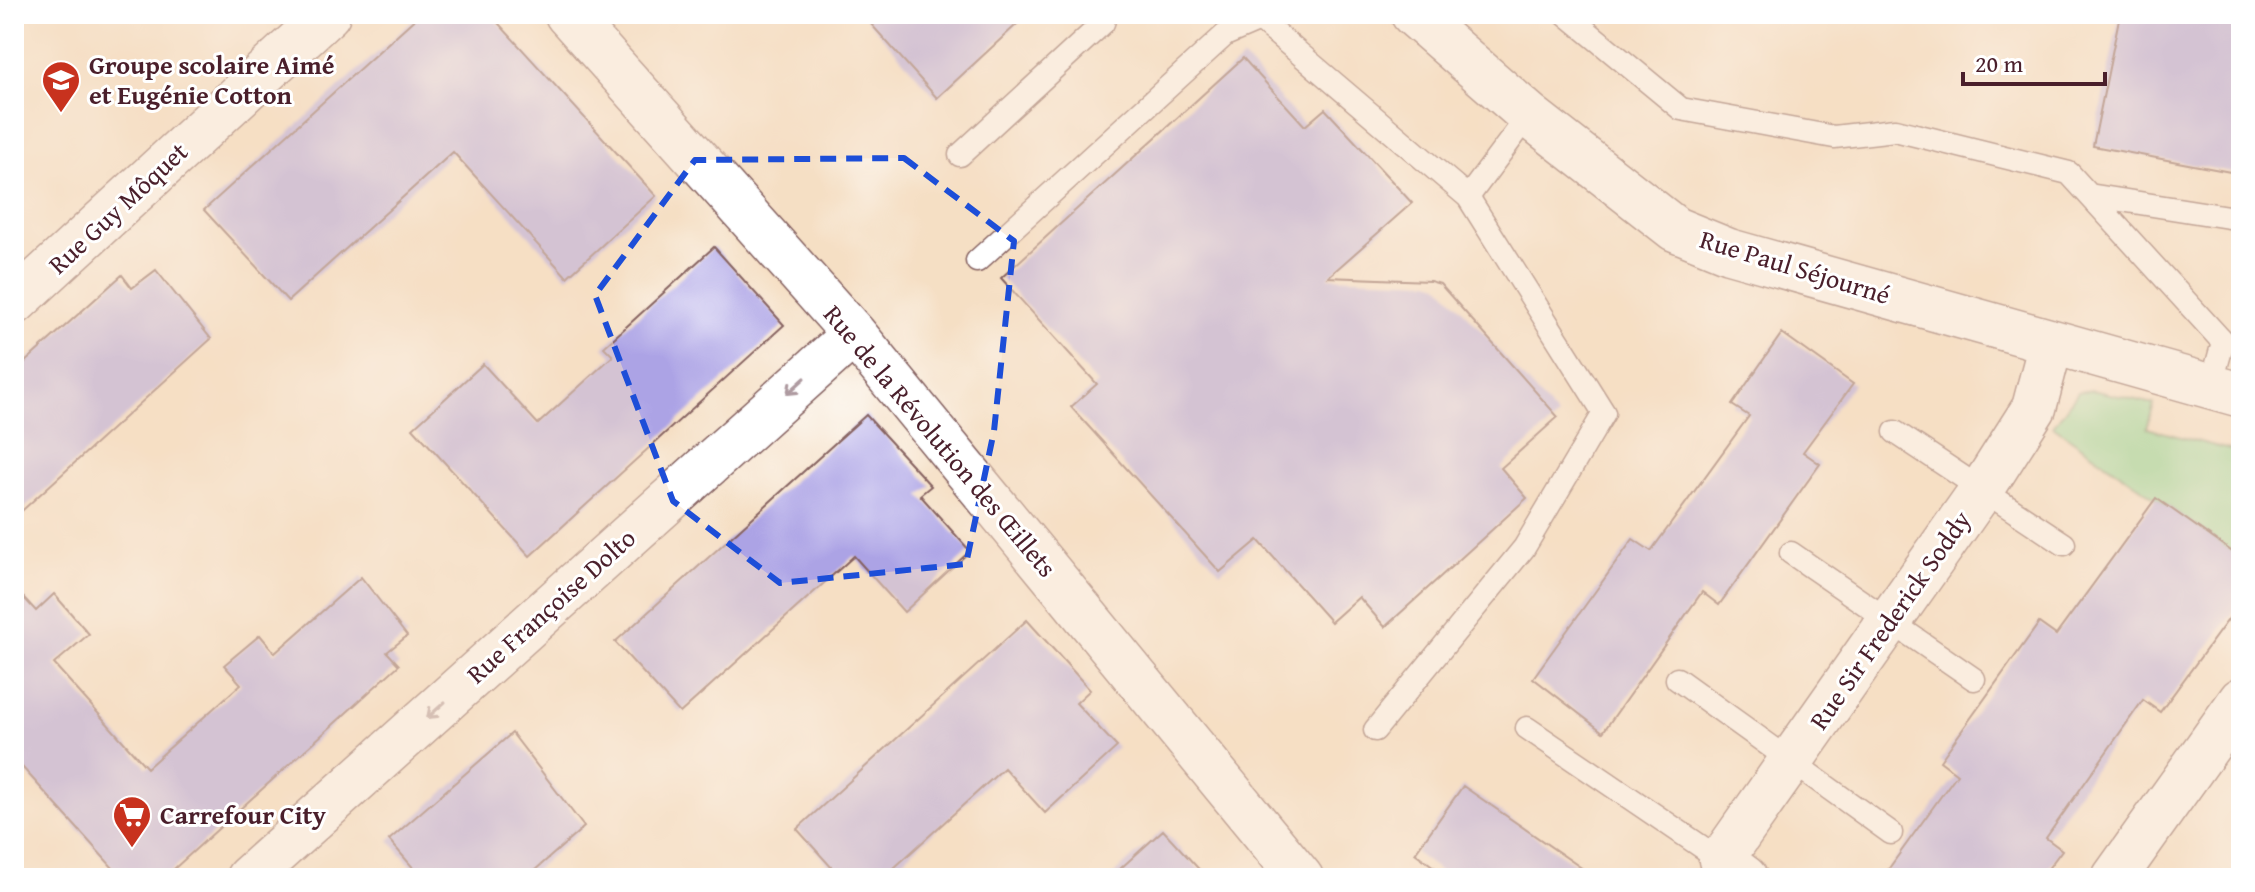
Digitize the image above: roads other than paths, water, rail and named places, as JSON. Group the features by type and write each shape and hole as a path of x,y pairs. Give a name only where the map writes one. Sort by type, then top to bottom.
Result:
{"street":[{"name":"Rue Guy Môquet","path":"14,303 328,14"},
{"name":"Rue de la Révolution des Œillets","path":"567,14 854,334 1301,878"},
{"name":"Rue Paul Séjourné","path":"1413,14 1529,115 1675,229 1729,251 2226,391"},
{"name":"Rue Françoise Dolto","path":"248,878 854,334"},
{"name":"Rue Sir Frederick Soddy","path":"1725,872 1791,761 1983,488 2034,408 2051,343"},
{"path":"2114,878 2241,700"}],"lane":[{"path":"960,155 1103,23 1106,14"},
{"path":"1566,14 1681,109 1834,137 1895,130 2069,173 2223,342 2226,391"},
{"path":"977,261 1225,35 1260,20 1468,197 1604,413 1524,548 1375,730"},
{"path":"1468,197 1529,115"},
{"path":"2089,195 2241,219"},
{"path":"1895,432 2064,544"},
{"path":"1791,553 1974,679"},
{"path":"1677,679 1891,833"},
{"path":"1527,728 1725,872"}],"place":[{"name":"Groupe scolaire Aimé et Eugénie Cotton","path":"61,114"},
{"name":"Carrefour City","path":"132,849"}]}
